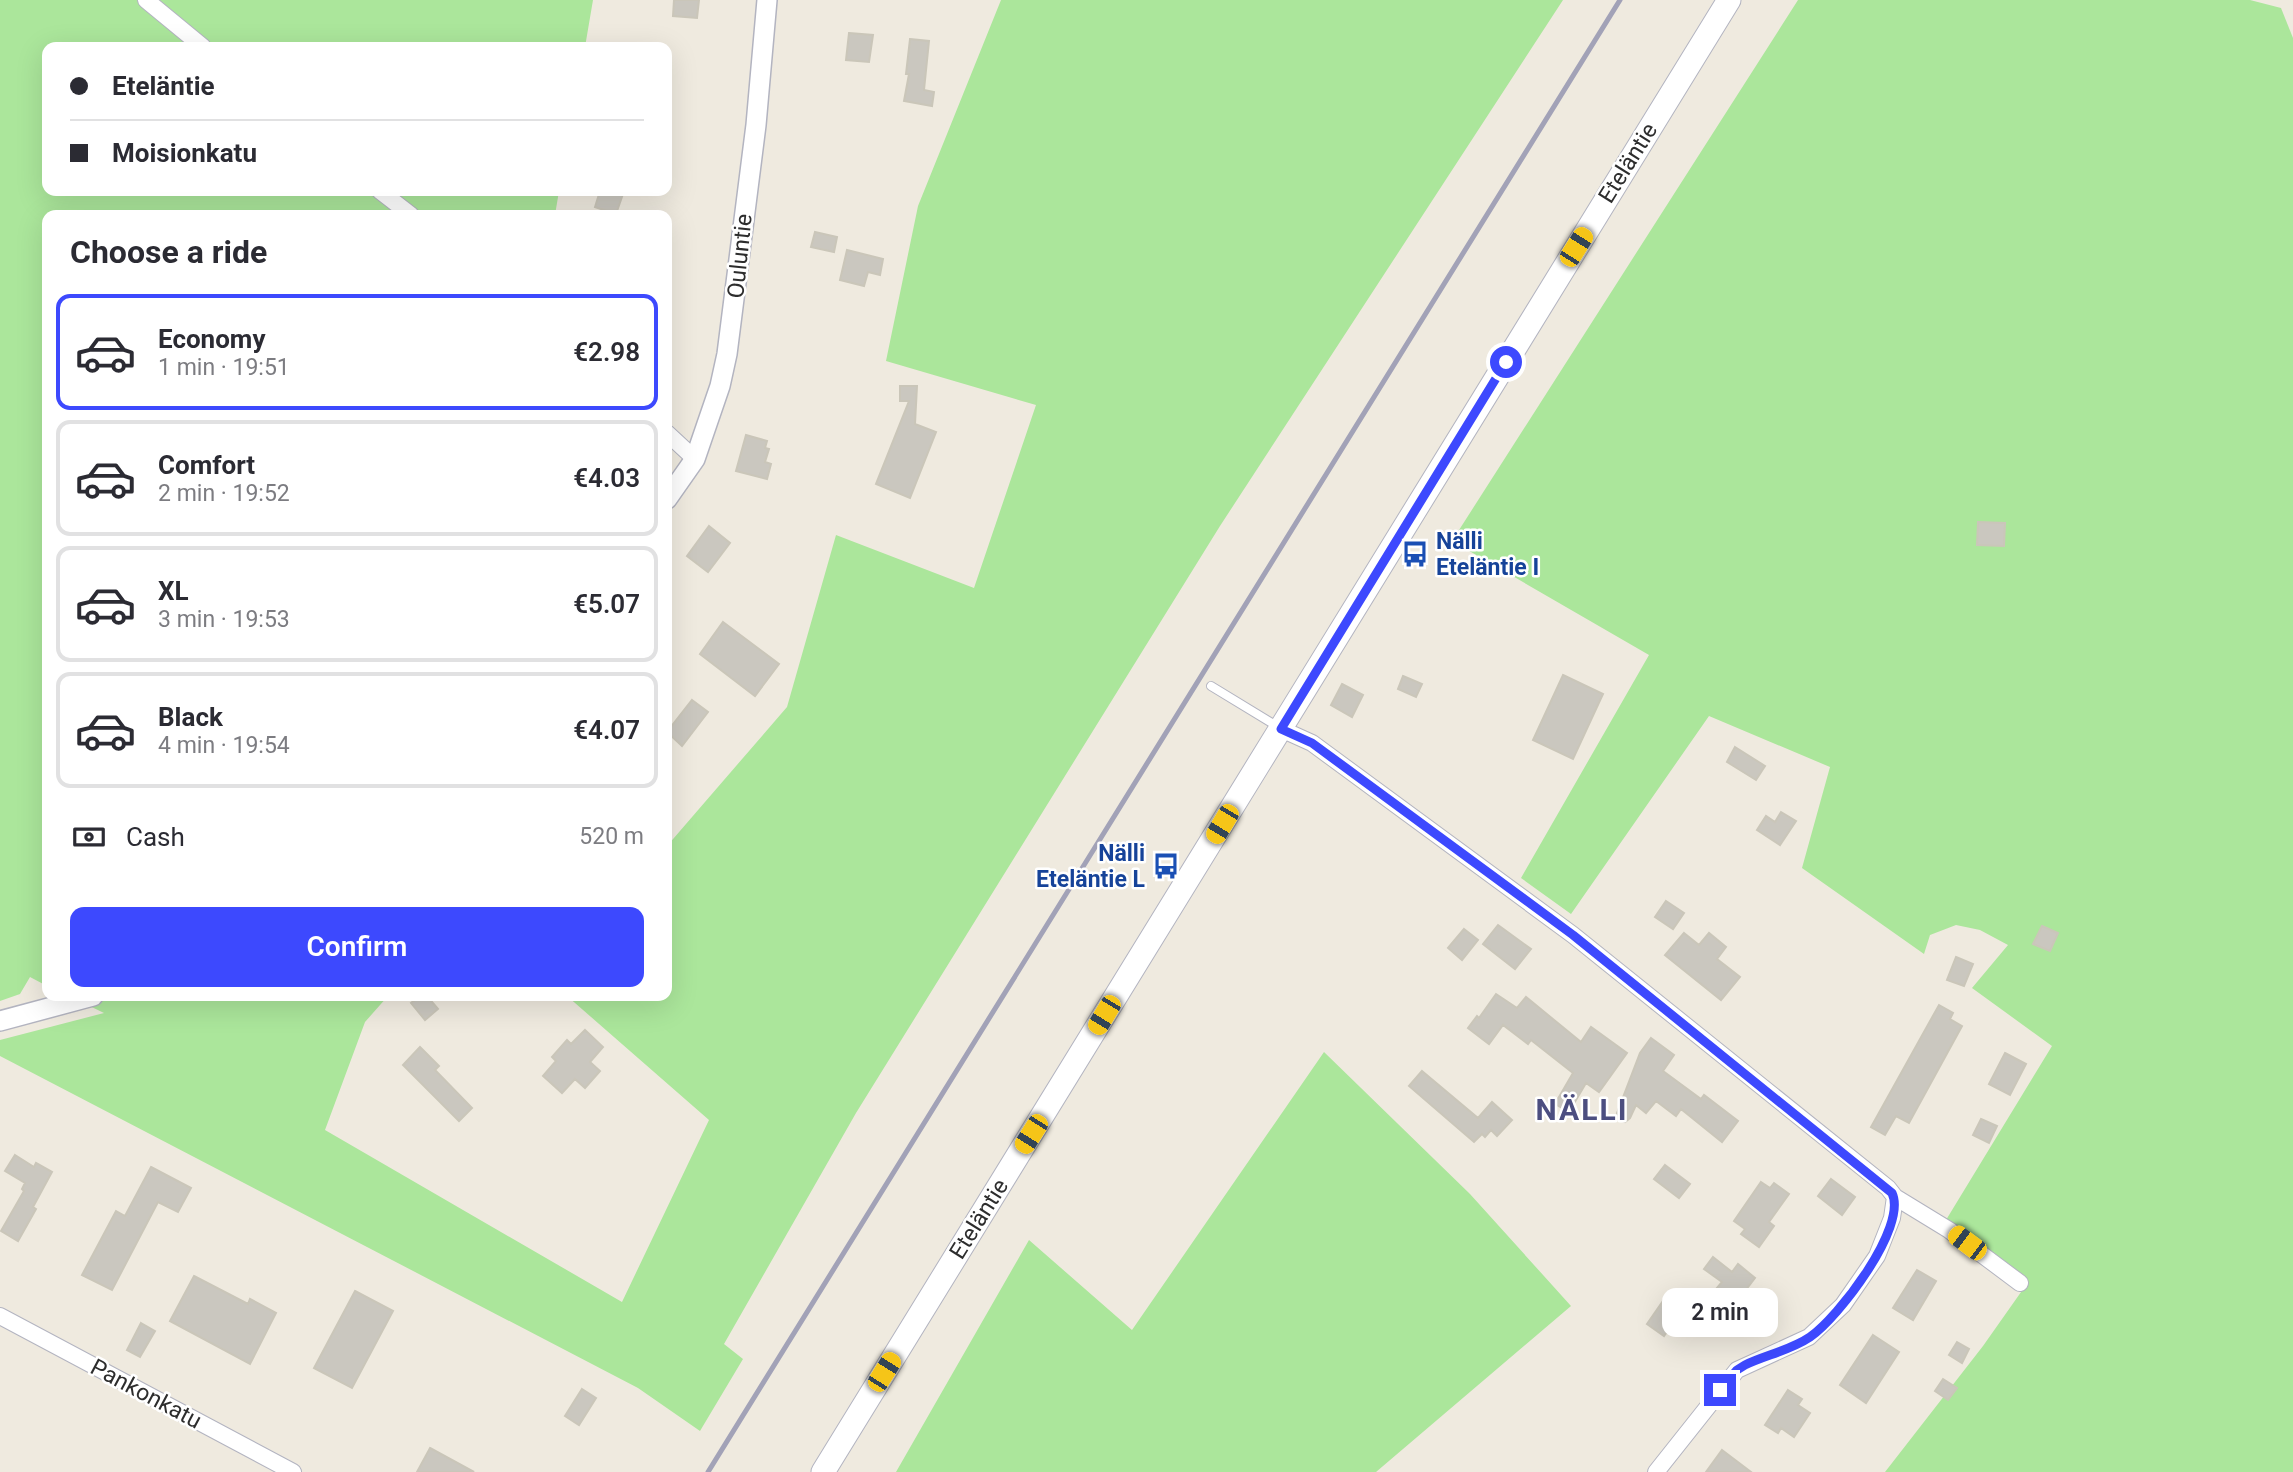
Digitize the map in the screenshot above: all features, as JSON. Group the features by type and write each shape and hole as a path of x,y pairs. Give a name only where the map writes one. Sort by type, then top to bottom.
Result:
{"main road":[{"name":"Eteläntie","path":"823,1472 1729,0"}],"street":[{"path":"146,0 197,42"},
{"name":"Ouluntie","path":"672,492 695,459 720,386 732,327 766,0"},
{"path":"386,196 405,210"},
{"path":"672,438 695,459"},
{"path":"1281,729 1312,743 1573,935 1878,1180 1895,1197 1949,1230 2020,1283"},
{"path":"0,1021 74,1001"},
{"path":"1656,1472 1737,1370 1809,1337 1843,1306 1877,1256 1892,1218 1895,1197"},
{"name":"Pankonkatu","path":"0,1316 293,1472"}],"lane":[{"path":"1211,686 1281,729"}],"green space":[{"path":"0,0 593,0 586,42 42,42 42,196 558,196 556,210 42,210 42,983 30,977 20,994 0,1001"},
{"path":"1001,0 1563,0 1220,526 856,1113 724,1344 743,1359 700,1431 638,1388 0,1056 0,1040 104,1013 79,1001 384,1001 365,1022 325,1130 622,1302 709,1120 573,1001 672,1001 672,840 787,707 836,535 974,588 1036,405 886,361 918,206"},
{"path":"1798,0 2250,0 2281,8 2293,38 2293,1472 1885,1472 1983,1346 2026,1285 1946,1220 2052,1046 1972,988 2008,945 1980,930 1956,925 1930,935 1924,954 1802,868 1830,767 1709,716 1571,914 1521,878 1649,655 1452,541"},
{"path":"1324,1052 1470,1194 1571,1306 1376,1472 896,1472 1029,1240 1132,1330"}],"building":[{"path":"674,0 699,0 697,18 673,16"},
{"path":"849,33 873,35 869,62 846,60"},
{"path":"910,39 929,41 924,90 934,92 932,106 904,101 909,74 906,74"},
{"path":"598,196 622,196 617,210 595,207"},
{"path":"815,232 837,237 834,252 811,247"},
{"path":"847,250 883,259 880,275 868,272 864,286 840,280"},
{"path":"900,386 917,386 915,424 936,432 910,498 876,484 909,401 900,401"},
{"path":"746,435 767,441 765,448 769,449 765,462 771,464 767,479 736,471"},
{"path":"1978,522 2005,523 2004,546 1977,545"},
{"path":"709,526 730,543 708,572 687,556"},
{"path":"723,622 779,664 755,696 700,654"},
{"path":"1563,675 1603,694 1573,759 1533,740"},
{"path":"1403,676 1422,684 1416,697 1398,689"},
{"path":"1342,684 1363,695 1352,717 1331,705"},
{"path":"692,700 708,712 682,746 672,737 672,726"},
{"path":"1735,747 1765,766 1756,780 1727,762"},
{"path":"1781,812 1796,821 1780,845 1757,830 1766,816 1775,822"},
{"path":"1666,901 1684,913 1673,929 1655,917"},
{"path":"1498,925 1531,949 1515,969 1483,944"},
{"path":"2042,926 2058,933 2050,951 2033,944"},
{"path":"1464,929 1478,940 1462,960 1448,948"},
{"path":"1684,933 1699,945 1709,933 1726,947 1717,959 1740,977 1721,1000 1665,955"},
{"path":"1956,957 1973,964 1964,986 1947,980"},
{"path":"1496,994 1517,1008 1526,997 1581,1042 1591,1027 1627,1053 1599,1092 1586,1083 1569,1112 1555,1104 1573,1073 1531,1040 1528,1044 1503,1025 1489,1044 1468,1028 1477,1016 1479,1018"},
{"path":"431,1001 438,1009 425,1020 411,1003"},
{"path":"1939,1005 1953,1013 1950,1019 1962,1026 1909,1123 1896,1116 1885,1135 1871,1127"},
{"path":"585,1030 603,1047 590,1062 600,1071 585,1088 575,1079 562,1093 543,1076 556,1061 552,1057 567,1040 571,1044"},
{"path":"1651,1038 1674,1055 1663,1071 1701,1099 1704,1095 1738,1121 1722,1142 1681,1109 1676,1116 1656,1101 1646,1113 1636,1105 1625,1122 1618,1119 1617,1113 1640,1053"},
{"path":"420,1047 439,1066 435,1070 472,1108 459,1121 403,1065"},
{"path":"2005,1053 2026,1064 2010,1095 1989,1084"},
{"path":"1422,1071 1478,1118 1492,1102 1512,1120 1497,1136 1491,1130 1485,1137 1482,1134 1474,1142 1409,1086"},
{"path":"1981,1119 1997,1126 1989,1143 1973,1135"},
{"path":"15,1155 34,1167 36,1163 52,1172 18,1241 1,1231 24,1191 22,1189 25,1183 5,1171"},
{"path":"1665,1165 1690,1184 1679,1198 1654,1179"},
{"path":"151,1167 191,1188 178,1212 158,1202 112,1290 82,1275 116,1211 125,1216"},
{"path":"1831,1179 1855,1197 1842,1215 1818,1196"},
{"path":"1761,1182 1770,1188 1774,1183 1789,1194 1769,1222 1774,1226 1759,1247 1741,1234 1745,1229 1734,1221"},
{"path":"1713,1257 1732,1272 1738,1264 1755,1278 1735,1304 1716,1289 1722,1282 1704,1269"},
{"path":"1917,1270 1936,1281 1913,1320 1893,1308"},
{"path":"194,1276 248,1304 250,1299 276,1313 250,1364 170,1321"},
{"path":"355,1291 393,1311 352,1388 314,1368"},
{"path":"1663,1301 1680,1313 1664,1336 1647,1324"},
{"path":"141,1323 155,1331 140,1357 127,1350"},
{"path":"1873,1335 1899,1352 1866,1403 1840,1385"},
{"path":"1957,1342 1969,1349 1962,1363 1949,1355"},
{"path":"1943,1379 1957,1388 1948,1400 1935,1391"},
{"path":"582,1389 596,1398 579,1425 565,1416"},
{"path":"1788,1390 1802,1399 1798,1405 1810,1413 1794,1437 1781,1428 1778,1433 1765,1425"},
{"path":"430,1448 474,1472 417,1472"},
{"path":"1722,1450 1751,1472 1706,1472"}],"railway":[{"path":"708,1472 1620,0"}],"place":[{"name":"Nälli Eteläntie I","path":"1415,554"},
{"name":"Nälli Eteläntie L","path":"1166,866"}],"district":[{"name":"NÄLLI","path":"1582,1109"}],"route":[{"path":"1506,362 1281,729 1312,743 1573,935 1888,1188 1895,1197 1892,1218 1877,1256 1843,1306 1809,1337 1737,1370 1720,1390"}]}
